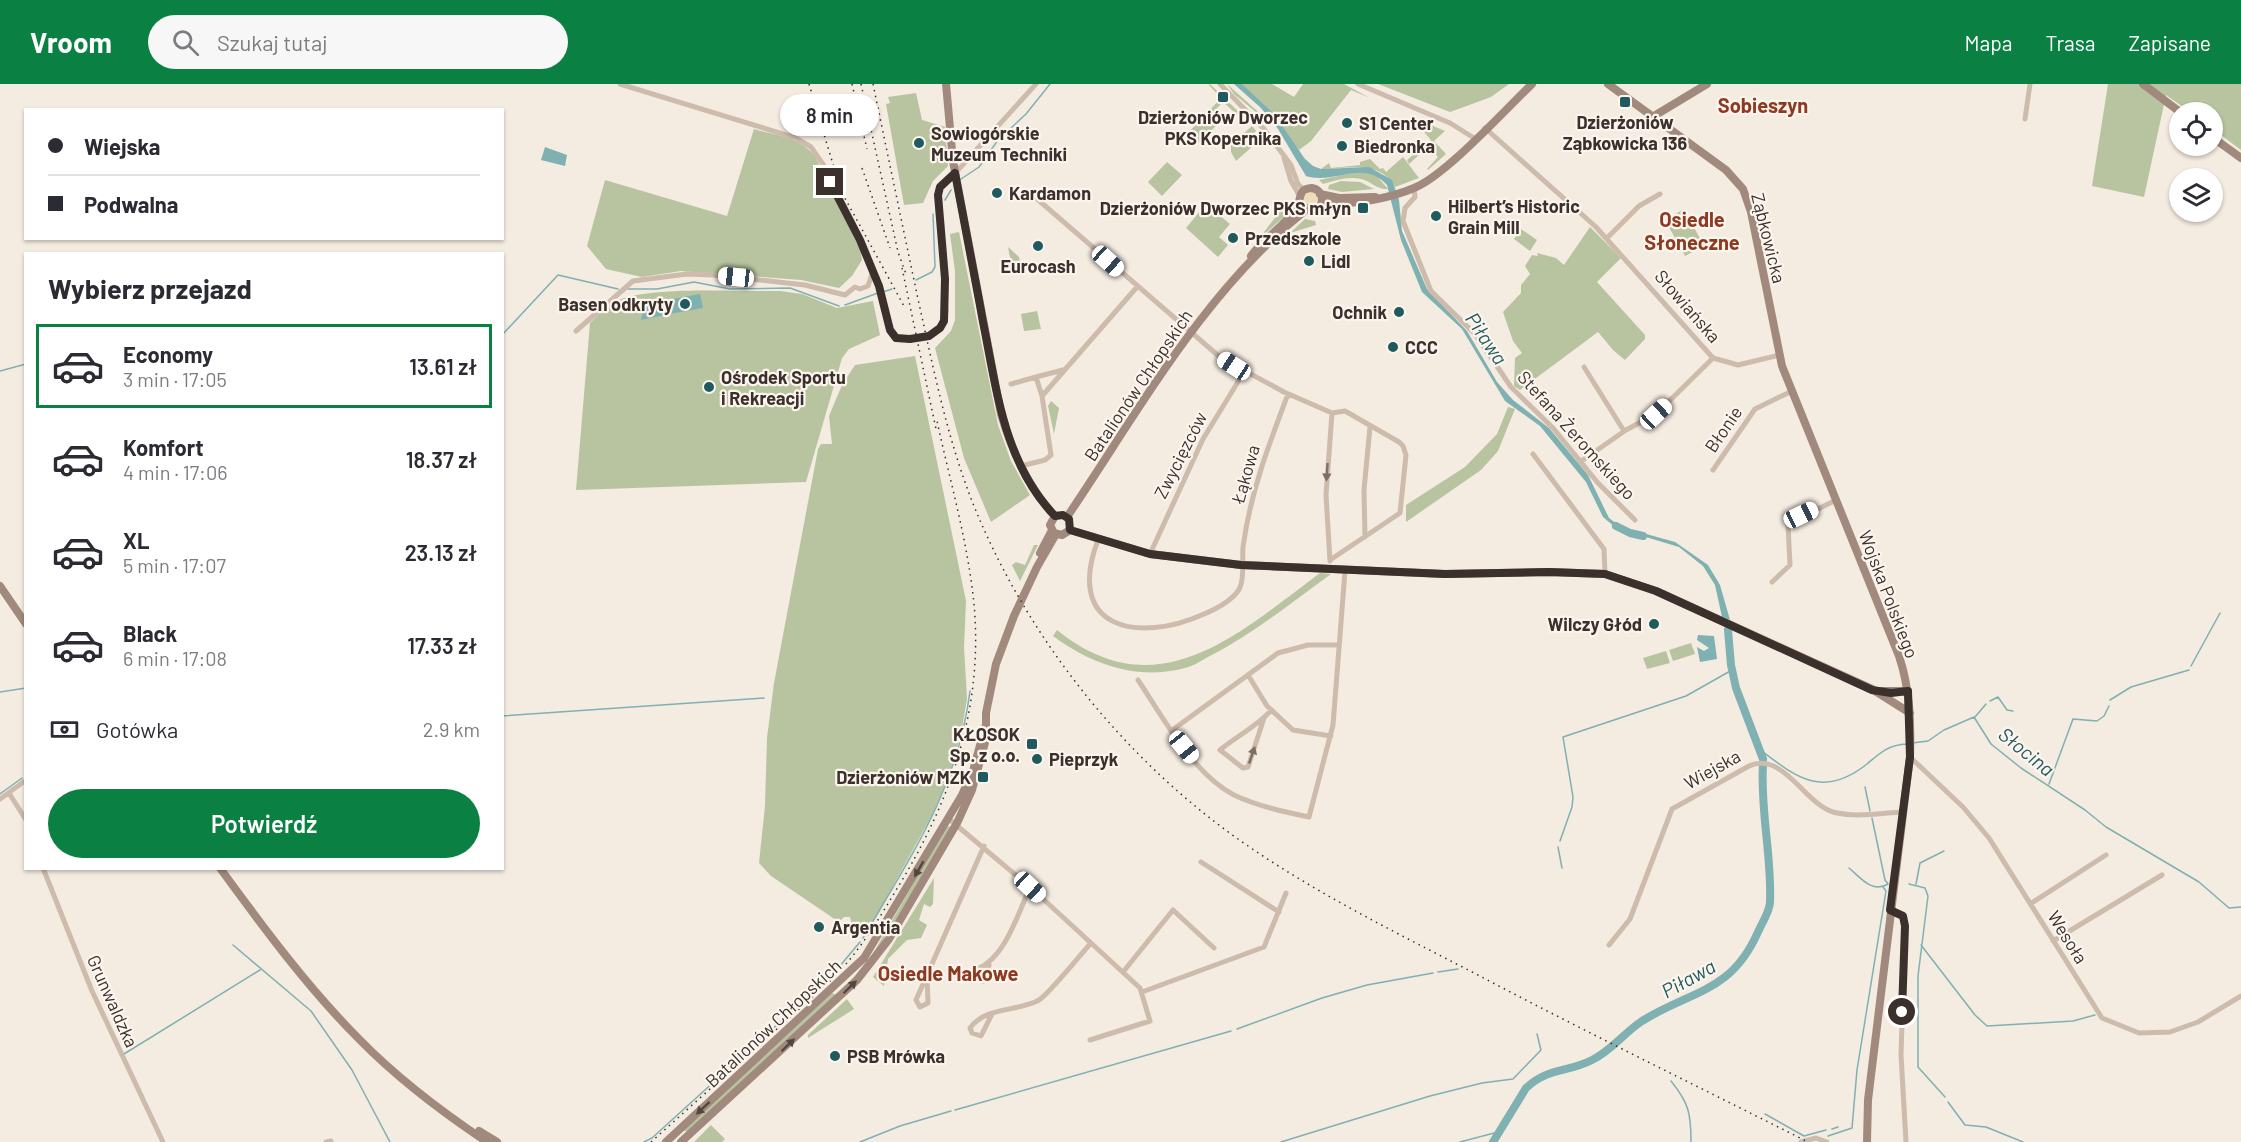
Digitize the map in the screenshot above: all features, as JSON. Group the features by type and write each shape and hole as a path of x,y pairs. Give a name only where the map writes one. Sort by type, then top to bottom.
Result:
{"main road":[{"path":"946,84 955,173 1001,414 1021,466 1039,496 1055,516 1067,517 1070,521 1070,530"},
{"path":"1320,207 1323,199 1314,188 1300,196 1307,209 1367,202 1414,188 1430,179 1532,84"},
{"name":"Ząbkowicka","path":"1608,84 1726,170 1743,189 1751,212 1780,355"},
{"path":"1654,116 1707,84"},
{"path":"2143,84 2169,104"},
{"path":"2223,145 2241,158"},
{"path":"1320,194 1338,198 1384,196"},
{"name":"Batalionów Chłopskich","path":"1238,275 1257,248 1296,209 1300,196"},
{"name":"Batalionów Chłopskich","path":"1067,517 1189,332 1238,275 1279,233 1307,209"},
{"name":"Wojska Polskiego","path":"1780,355 1792,391 1899,656 1908,694 1910,753 1868,1100 1867,1142"},
{"path":"1055,516 1050,523 1054,532 1065,534 1070,530"},
{"path":"1070,530 1150,554 1241,565 1345,571 1605,574 1656,591 1872,690 1910,713"},
{"name":"Batalionów Chłopskich","path":"681,1142 867,969 889,939 977,776 986,739 985,726 996,664 1010,624 1054,532"},
{"path":"0,586 24,619"},
{"path":"1872,690 1908,694"},
{"path":"1890,699 1908,694"},
{"name":"Batalionów Chłopskich","path":"666,1142 864,958 953,821"},
{"path":"221,870 357,1038 392,1070 487,1142"},
{"path":"442,1109 497,1142"}],"street":[{"path":"620,84 805,142 817,153 860,240 872,274 879,286 891,332 898,339 929,336 941,326 946,312 938,195 940,187 1036,84"},
{"path":"1220,84 1255,118 1283,156 1291,181 1300,196"},
{"path":"1358,84 1450,123 1474,138"},
{"path":"2025,119 2030,84"},
{"name":"Słowiańska","path":"1485,128 1607,238 1713,358 1738,365 1780,355"},
{"name":"Stefana Żeromskiego","path":"1414,188 1415,197 1405,208 1403,221 1431,291 1476,334 1511,387 1553,428 1580,462 1635,520"},
{"path":"1607,238 1639,206 1660,194"},
{"path":"1036,198 1189,332 1244,372 1332,413 1345,411 1403,446 1406,460 1400,513 1330,560"},
{"path":"576,331 633,280 687,274 713,275 805,285 825,292 845,295 855,287 860,289 868,286 872,274"},
{"path":"1042,396 1137,287"},
{"path":"1580,462 1624,431 1656,414 1713,358"},
{"path":"1584,367 1624,431"},
{"path":"1011,384 1063,370"},
{"name":"Zwycięzców","path":"1150,554 1203,439 1244,372"},
{"path":"1021,466 1045,460 1052,455 1042,396 1036,377"},
{"name":"Błonie","path":"1713,470 1755,409 1792,391"},
{"name":"Łąkowa","path":"1098,540 1089,582 1093,603 1103,616 1138,628 1175,625 1221,605 1240,588 1246,527 1259,473 1288,394"},
{"path":"1329,570 1326,495 1332,413"},
{"path":"1365,537 1364,490 1370,427"},
{"path":"1533,454 1604,549 1605,574"},
{"path":"1772,582 1790,565 1788,524 1836,500"},
{"path":"1138,680 1171,731 1198,765 1226,790 1256,803 1309,817 1331,736 1345,571"},
{"path":"1171,731 1278,653 1308,645 1339,645"},
{"path":"1248,675 1271,710 1293,730 1331,736"},
{"path":"1264,718 1248,767 1243,768 1221,750 1264,718 1271,710"},
{"name":"Wesoła","path":"1910,753 1974,819 2102,1018 2139,1033 2157,1034 2181,1030 2241,996"},
{"name":"Wiejska","path":"1609,945 1629,919 1672,809 1758,762 1773,765 1815,802 1834,812 1848,814 1903,812"},
{"path":"0,799 24,782"},
{"path":"9,793 24,817"},
{"path":"953,821 1030,887 1142,992 1150,1021 1090,1040"},
{"path":"927,977 928,1003 920,1007 916,1000 984,846"},
{"path":"2030,904 2106,855"},
{"path":"1201,862 1279,912"},
{"name":"Grunwaldzka","path":"44,870 92,991 164,1142"},
{"path":"2053,941 2162,875"},
{"path":"989,965 1011,928 1030,887"},
{"path":"1142,992 1264,946 1286,893"},
{"path":"1123,972 1173,910 1214,948"},
{"path":"1890,910 1903,916 1905,926 1901,1054 1906,1142"},
{"path":"992,1014 981,1036 972,1033 970,1028 975,1022 992,1014 1040,999 1091,943"},
{"path":"1802,1142 1816,1137 1827,1142"}],"green space":[{"path":"1208,84 1247,120 1242,124 1240,122 1242,119 1223,102 1212,113 1220,123 1209,111 1221,98"},
{"path":"1227,84 1265,118 1266,126 1262,122 1263,118 1234,94"},
{"path":"1242,84 1272,84 1294,97 1303,84 1344,84 1370,98 1351,90 1311,141 1299,150"},
{"path":"1378,84 1509,84 1491,97 1450,112"},
{"path":"2108,84 2241,84 2241,150 2223,136 2223,102 2176,102 2166,95 2144,197 2092,186"},
{"name":"Sowiogórskie Muzeum Techniki","path":"916,93 922,120 945,127 948,166 933,181 923,203 904,205 886,104 890,103 888,97"},
{"path":"1209,113 1219,123 1194,147 1184,136"},
{"path":"1419,120 1445,131 1434,141 1446,154 1428,170 1438,157 1429,146 1409,164 1407,160 1431,140 1418,125"},
{"path":"1252,126 1256,131 1251,136 1254,143 1262,138 1236,161 1231,152 1231,145"},
{"path":"754,129 780,135 802,144 815,156 860,247 862,260 852,276 839,288 801,280 681,271 642,277 606,269 587,246 605,180 727,216"},
{"path":"1403,157 1419,178 1395,187 1388,178 1372,169 1352,167 1321,169 1329,163 1331,168 1360,165 1360,162 1370,159 1386,172"},
{"path":"1167,162 1182,175 1162,196 1148,182"},
{"path":"1361,171 1376,175 1388,189 1356,178 1323,184 1319,180"},
{"path":"1341,181 1360,182 1374,189 1342,192 1328,189 1329,185"},
{"path":"1206,204 1230,224 1219,237 1228,245 1218,257 1186,228"},
{"path":"1283,207 1286,215 1258,240"},
{"path":"1684,209 1704,246 1685,256 1665,220"},
{"path":"1305,219 1315,221 1316,225 1290,233"},
{"path":"1590,227 1621,258 1597,282 1645,335 1645,339 1625,360 1598,332 1520,390 1514,386 1515,358 1522,353 1513,341 1503,312 1521,293 1521,285 1530,274 1525,266 1532,255 1538,256 1537,253 1556,258 1564,265"},
{"path":"1521,229 1537,240 1530,251 1514,239"},
{"path":"959,232 998,425 1011,461 1030,495 991,522 964,458 935,348 951,331 955,320 955,271 950,234"},
{"path":"1008,247 1019,257 1021,267 1012,268"},
{"name":"Ośrodek Sportu i Rekreacji","path":"780,291 802,294 837,308 873,301 880,335 849,349 842,358 806,482 576,490 590,323 597,316 619,300 653,293"},
{"path":"1037,311 1041,329 1024,331 1021,314"},
{"path":"915,356 966,601 964,647 967,699 961,734 948,779 931,817 867,933 854,933 850,917 844,917 839,922 771,876 759,863 765,806 767,738 774,683 818,449 821,444 832,444 829,416 842,385 855,365"},
{"path":"1051,401 1059,408 1054,434 1048,406"},
{"path":"1508,407 1515,409 1498,451 1481,470 1406,522 1406,505 1465,467 1497,434"},
{"path":"1034,545 1038,545 1020,581 1012,565 1016,562 1025,565"},
{"path":"1320,573 1331,574 1241,638 1185,668 1167,672 1149,672 1115,667 1083,655 1053,636 1057,630 1094,653 1129,664 1163,664 1195,655 1227,639"},
{"path":"1691,643 1695,654 1673,661 1669,650"},
{"path":"1666,651 1670,663 1647,669 1643,658"},
{"path":"952,826 872,959 847,985 871,957 946,827"},
{"path":"934,878 933,904 930,907 924,904 919,920 927,925 921,938 907,940 888,959 884,986 873,977"},
{"path":"832,993 836,995 688,1132 682,1130"},
{"path":"847,999 854,1009 808,1038 808,1035"},
{"path":"711,1125 725,1139 722,1142 694,1142"}],"sand":[{"path":"1311,192 1316,194 1318,199 1316,204 1311,206 1306,204 1304,199 1306,194"}],"water":[{"path":"1234,84 1242,84 1274,114 1305,159 1313,166 1321,169 1369,167 1392,180 1399,200 1402,231 1427,289 1467,331 1497,382 1513,400 1549,428 1588,475 1609,518 1621,527 1675,542 1708,565 1720,585 1730,620 1722,617 1715,585 1703,566 1679,547 1616,528 1603,517 1586,482 1540,426 1505,401 1462,329 1422,292 1401,240 1387,185 1378,177 1368,173 1317,178 1306,176 1278,129 1261,108"},
{"path":"545,147 567,155 565,166 541,160"},
{"name":"Basen odkryty","path":"700,294 703,308 669,314 667,300"},
{"path":"663,301 665,315 641,320 643,311 639,306"},
{"path":"1698,635 1714,636 1717,659 1700,662 1697,647 1704,651 1709,648 1697,640"}],"waterway":[{"path":"961,179 979,167 998,140 1026,114 1050,84"},
{"path":"945,200 951,190"},
{"path":"916,280 932,272 935,267 933,214"},
{"path":"504,333 558,275 618,289"},
{"path":"628,289 657,289 694,282 730,289 790,288 839,306"},
{"path":"883,292 892,289"},
{"path":"845,305 878,293"},
{"path":"0,371 24,365"},
{"name":"Piława","path":"1616,526 1643,536"},
{"path":"2191,666 2220,613"},
{"name":"Piława","path":"1728,630 1731,665 1736,688 1763,759"},
{"path":"1560,841 1572,807 1573,797 1563,737 1686,696 1732,670"},
{"path":"2110,700 2131,687 2189,670"},
{"path":"0,692 24,688"},
{"path":"863,938 915,849 944,790 964,726 970,691"},
{"path":"1990,701 1998,697 2007,710 2013,711"},
{"path":"504,716 764,698"},
{"path":"1975,717 1986,704"},
{"path":"2049,784 2073,719 2097,721 2104,716 2109,706"},
{"name":"Słocina","path":"1912,743 1928,741 1944,730 1974,717 1991,744 2021,768 2085,810 2106,827 2199,882 2229,908 2241,907"},
{"name":"Słocina","path":"1759,749 1798,776 1824,782 1851,775 1885,750 1907,744"},
{"name":"Piława","path":"1493,1142 1526,1088 1534,1081 1599,1056 1642,1021 1723,979 1747,952 1766,917 1770,902 1763,765"},
{"path":"0,794 22,778"},
{"path":"1865,787 1870,811"},
{"path":"1849,868 1872,886 1882,887 1888,884 1885,880 1872,818"},
{"path":"1558,847 1562,868"},
{"path":"1916,884 1920,863 1944,851"},
{"path":"1909,884 1925,888 1928,896 1918,976 1918,1067 1945,1097"},
{"path":"1828,1136 1852,1128 1857,1070 1886,891 1883,887"},
{"path":"644,1142 652,1138 834,973 860,942"},
{"path":"233,945 311,1011 352,1070 390,1142"},
{"path":"1921,945 1975,1015 1987,1026 2073,1021 2095,1015"},
{"path":"1438,972 1458,969"},
{"path":"124,1054 260,970"},
{"path":"1237,1029 1322,998 1367,985 1433,973"},
{"path":"955,1110 1231,1031"},
{"path":"1281,1142 1430,1096 1482,1083 1513,1079 1541,1050 1537,1034"},
{"path":"1671,1081 1688,1109 1691,1142"},
{"path":"1948,1102 1965,1125 1986,1127 2023,1142"},
{"path":"860,1142 900,1126 951,1111"},
{"path":"1765,1114 1804,1136 1826,1130"},
{"path":"1832,1129 1838,1127"},
{"path":"1460,1142 1498,1132"}],"railway":[{"path":"809,84 841,191 904,306"},
{"path":"852,84 867,149"},
{"path":"861,84 898,252 906,274"},
{"path":"873,84 936,380 966,485 998,559 1024,606 1084,693 1119,734 1196,807 1238,839 1295,877 1517,996 1808,1142"},
{"path":"862,168 890,248"},
{"path":"902,268 936,429"},
{"path":"651,1142 827,984 850,960 904,877 937,812 961,746 969,711 976,641 968,558 937,421"}],"place":[{"name":"Dzierżoniów Dworzec PKS Kopernika","path":"1223,97"},
{"name":"Dzierżoniów Ząbkowicka 136","path":"1625,102"},
{"name":"S1 Center","path":"1347,123"},
{"name":"Sowiogórskie Muzeum Techniki","path":"919,143"},
{"name":"Biedronka","path":"1342,146"},
{"name":"Kardamon","path":"997,193"},
{"name":"Dzierżoniów Dworzec PKS młyn","path":"1363,208"},
{"name":"Hilbert’s Historic Grain Mill","path":"1436,216"},
{"name":"Przedszkole","path":"1233,238"},
{"name":"Eurocash","path":"1038,246"},
{"name":"Lidl","path":"1309,261"},
{"name":"Basen odkryty","path":"685,304"},
{"name":"Ochnik","path":"1399,312"},
{"name":"CCC","path":"1393,347"},
{"name":"Ośrodek Sportu i Rekreacji","path":"709,387"},
{"name":"Wilczy Głód","path":"1654,624"},
{"name":"KŁOSOK Sp. z o.o.","path":"1032,744"},
{"name":"Pieprzyk","path":"1037,759"},
{"name":"Dzierżoniów MZK","path":"983,777"},
{"name":"Argentia","path":"819,927"},
{"name":"PSB Mrówka","path":"835,1056"}],"district":[{"name":"Sobieszyn","path":"1763,105"},
{"name":"Osiedle Słoneczne","path":"1692,230"},
{"name":"Osiedle Makowe","path":"948,973"}],"route":[{"path":"830,182 860,240 878,284 890,330 896,338 901,340 929,336 940,328 944,321 945,279 938,195 940,187 955,173 996,390 1007,435 1012,450 1039,496 1055,516 1063,515 1069,519 1070,530 1150,554 1241,565 1445,574 1549,572 1605,574 1656,591 1872,690 1891,693 1908,691 1910,757 1890,910 1903,916 1905,926 1902,1012"}]}
